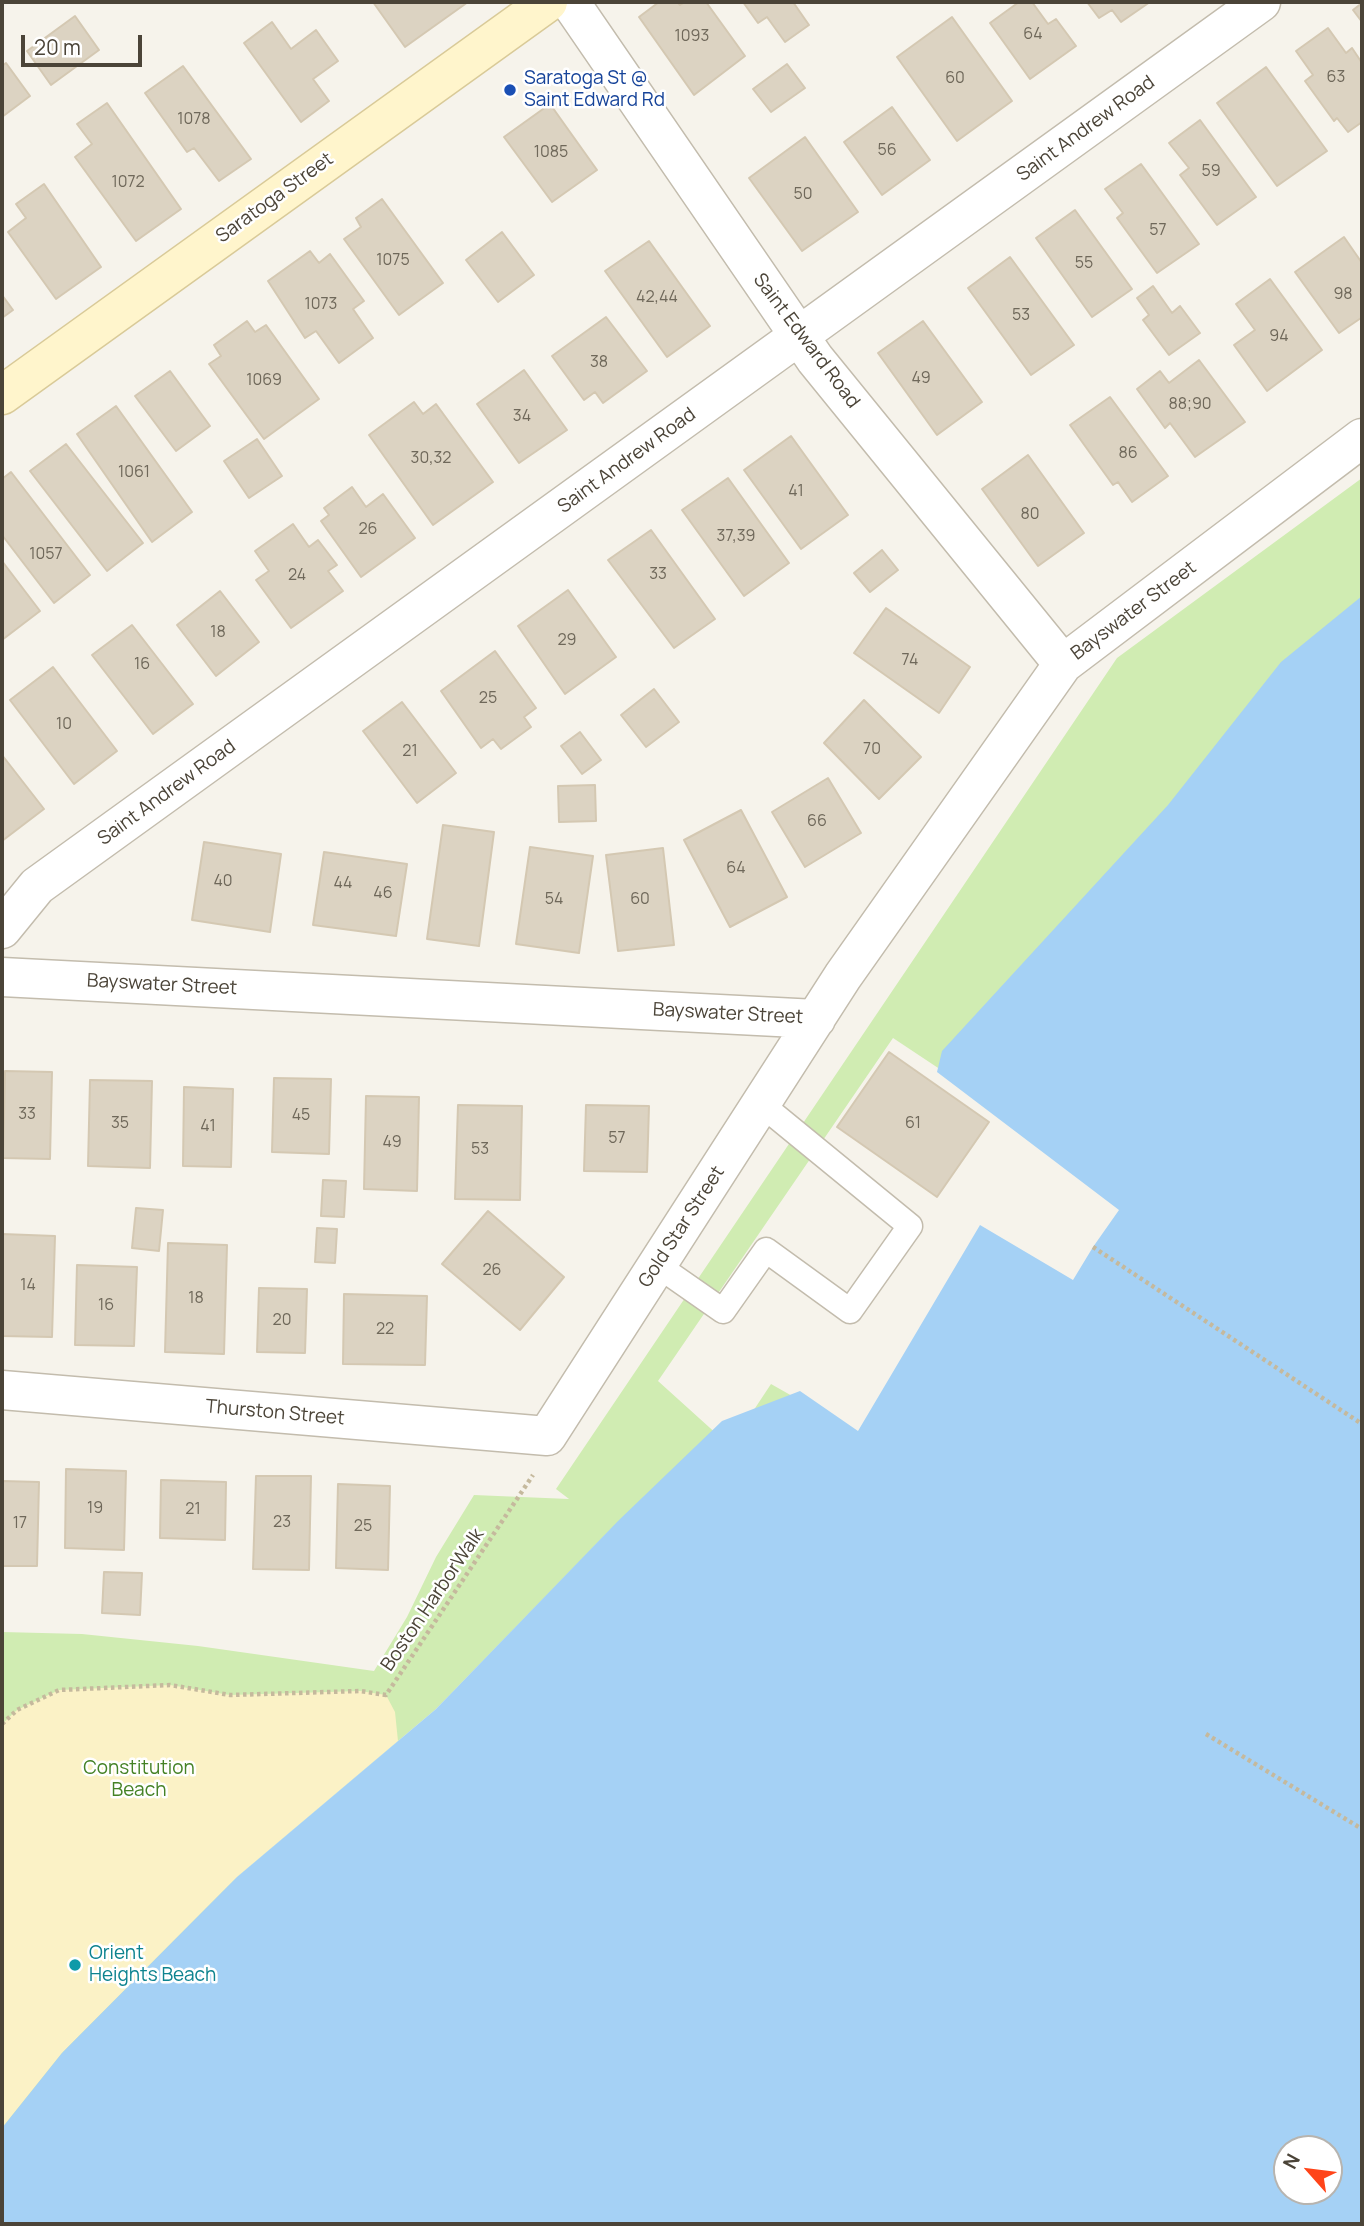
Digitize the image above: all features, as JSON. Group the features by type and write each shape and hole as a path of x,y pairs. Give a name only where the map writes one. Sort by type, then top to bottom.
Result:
{"main road":[{"name":"Saratoga Street","path":"2,395 548,2"}],"street":[{"name":"Saint Edward Road","path":"570,2 816,359 1063,664"},
{"name":"Saint Andrew Road","path":"2,929 37,886 1261,2"},
{"name":"Bayswater Street","path":"2,977 816,1018 1063,664 1362,438"},
{"name":"Gold Star Street","path":"542,1453 657,1265 816,1018"},
{"name":"Thurston Street","path":"2,1390 542,1453"}],"lane":[{"path":"657,1265 723,1311 766,1250 850,1311 910,1226 761,1104"}],"path":[{"path":"1093,1247 1362,1424"},
{"name":"Boston HarborWalk","path":"2,1724 17,1710 59,1690 170,1685 230,1695 360,1691 386,1695 542,1453"},
{"path":"1206,1734 1362,1829"}],"green space":[{"name":"Constitution Beach","path":"1362,478 1362,997 1036,1133 893,1038 658,1381 730,1446 771,1384 891,1452 612,1528 436,1709 237,1877 2,2128 2,1632 82,1634 198,1646 374,1671 407,1617 436,1557 474,1495 569,1499 556,1489 1117,658"}],"sand":[{"name":"Orient Heights Beach","path":"170,1685 230,1695 360,1691 386,1695 395,1712 398,1741 237,1877 62,2053 2,2128 2,1724 17,1710 59,1690"}],"water":[{"path":"1362,596 1362,2224 2,2224 2,2128 62,2053 237,1877 436,1709 618,1521 722,1421 800,1391 858,1431 980,1225 1073,1280 1119,1210 937,1072 942,1051 1168,805 1281,662"}],"building":[{"path":"373,2 468,2 405,47"},
{"path":"659,2 677,2 680,5 685,2 706,2 745,56 694,95 639,17"},
{"path":"743,2 793,2 809,25 785,42 767,17 758,23"},
{"path":"1019,2 1032,2 1048,24 1056,19 1076,46 1030,79 990,23"},
{"path":"1087,2 1150,2 1121,22 1112,10 1099,18"},
{"path":"1362,3 1362,22 1353,10"},
{"path":"75,16 99,50 51,85 27,51"},
{"path":"952,17 1012,101 957,141 897,57"},
{"path":"272,22 291,49 316,30 338,61 313,79 329,101 301,122 244,43"},
{"path":"1328,28 1346,53 1352,48 1362,63 1362,122 1348,132 1337,118 1334,121 1305,81 1313,75 1296,51"},
{"path":"6,63 30,96 2,117 2,66"},
{"path":"787,64 805,88 771,112 753,89"},
{"path":"183,66 251,159 219,181 194,148 187,152 145,93"},
{"path":"1266,67 1327,151 1277,186 1217,103"},
{"path":"107,103 181,209 136,241 75,157 92,144 77,124"},
{"path":"550,104 597,170 552,202 504,137"},
{"path":"892,107 930,160 882,195 844,142"},
{"path":"1200,120 1256,197 1217,225 1180,175 1189,168 1169,143"},
{"path":"805,137 858,212 802,251 749,178"},
{"path":"1141,164 1199,244 1157,273 1117,218 1123,213 1105,189"},
{"path":"44,184 101,267 56,299 8,232 26,218 16,204"},
{"path":"382,199 443,283 399,315 344,239 361,227 356,218"},
{"path":"1075,210 1132,289 1092,317 1036,238"},
{"path":"502,232 534,275 498,302 466,260"},
{"path":"1344,237 1362,263 1362,319 1339,333 1295,272"},
{"path":"649,241 710,326 667,357 605,271"},
{"path":"310,251 319,263 330,254 364,301 353,309 373,338 339,363 316,331 305,338 268,281"},
{"path":"1010,257 1074,345 1031,375 968,288"},
{"path":"1270,279 1322,350 1267,391 1234,345 1255,330 1236,304"},
{"path":"1153,286 1172,313 1180,306 1200,333 1169,355 1143,320 1149,315 1137,298"},
{"path":"2,295 13,310 2,318"},
{"path":"606,317 647,371 603,403 595,392 584,400 552,356"},
{"path":"247,321 255,332 266,325 319,399 264,439 209,364 221,356 214,345"},
{"path":"923,321 982,402 937,435 878,353"},
{"path":"1199,360 1245,422 1195,457 1170,423 1165,428 1137,389 1160,371 1169,383"},
{"path":"524,370 567,430 519,463 477,404"},
{"path":"170,371 210,426 176,451 135,396"},
{"path":"1110,397 1168,476 1132,502 1118,482 1113,485 1070,425"},
{"path":"414,402 423,414 436,404 493,482 433,525 369,435"},
{"path":"116,406 192,512 152,542 77,434"},
{"path":"791,436 848,515 801,549 744,470"},
{"path":"257,439 282,476 249,498 224,461"},
{"path":"66,444 143,543 107,571 30,471"},
{"path":"1028,455 1084,533 1038,566 982,489"},
{"path":"11,472 90,575 54,603 2,535 2,479"},
{"path":"728,478 789,563 744,596 682,510"},
{"path":"352,487 366,507 383,494 415,538 361,577 321,521 329,515 324,508"},
{"path":"293,524 309,547 318,540 337,565 328,571 343,591 291,628 256,580 269,571 255,551"},
{"path":"651,530 715,619 674,648 608,560"},
{"path":"882,550 898,570 870,592 854,573"},
{"path":"2,561 40,611 2,640"},
{"path":"568,590 616,657 565,694 518,626"},
{"path":"220,591 259,642 216,676 177,625"},
{"path":"886,608 970,667 939,713 854,653"},
{"path":"132,625 193,704 153,734 92,655"},
{"path":"495,651 536,708 524,717 531,727 501,749 493,739 481,748 441,691"},
{"path":"53,667 117,751 74,784 10,700"},
{"path":"654,689 679,722 646,747 621,715"},
{"path":"864,700 921,757 879,799 824,743"},
{"path":"402,702 456,773 417,803 363,731"},
{"path":"580,732 601,760 582,774 561,746"},
{"path":"2,755 44,809 2,841"},
{"path":"828,778 861,833 805,867 772,812"},
{"path":"595,785 596,821 559,822 558,786"},
{"path":"741,810 787,897 730,927 684,840"},
{"path":"443,825 494,832 479,946 427,939"},
{"path":"204,842 281,854 270,932 192,920"},
{"path":"530,847 593,856 579,953 516,944"},
{"path":"663,848 674,945 618,951 606,855"},
{"path":"324,852 407,864 396,936 313,925"},
{"path":"889,1052 989,1122 937,1197 837,1127"},
{"path":"5,1071 52,1072 50,1159 3,1158"},
{"path":"274,1078 331,1079 329,1154 272,1152"},
{"path":"90,1080 152,1081 150,1168 88,1166"},
{"path":"184,1087 233,1089 231,1167 183,1166"},
{"path":"366,1096 419,1097 417,1191 364,1189"},
{"path":"458,1105 522,1106 520,1200 455,1199"},
{"path":"586,1105 649,1106 647,1172 584,1171"},
{"path":"323,1180 346,1181 344,1217 321,1216"},
{"path":"136,1208 163,1210 159,1251 132,1248"},
{"path":"488,1211 564,1277 520,1330 442,1264"},
{"path":"317,1228 337,1229 335,1263 315,1262"},
{"path":"2,1234 55,1236 52,1337 2,1336"},
{"path":"168,1243 227,1245 224,1354 165,1352"},
{"path":"77,1265 137,1267 134,1346 75,1345"},
{"path":"259,1288 307,1289 305,1353 257,1352"},
{"path":"344,1294 427,1296 425,1365 343,1364"},
{"path":"66,1469 126,1471 124,1550 65,1548"},
{"path":"256,1476 311,1476 309,1570 253,1569"},
{"path":"161,1480 226,1482 225,1540 160,1538"},
{"path":"2,1481 39,1482 37,1566 2,1566"},
{"path":"338,1484 390,1486 388,1570 336,1568"},
{"path":"104,1572 142,1573 140,1615 102,1613"}],"place":[{"name":"Saratoga St @ Saint Edward Rd","path":"510,90"},
{"name":"Orient Heights Beach","path":"75,1965"}]}
